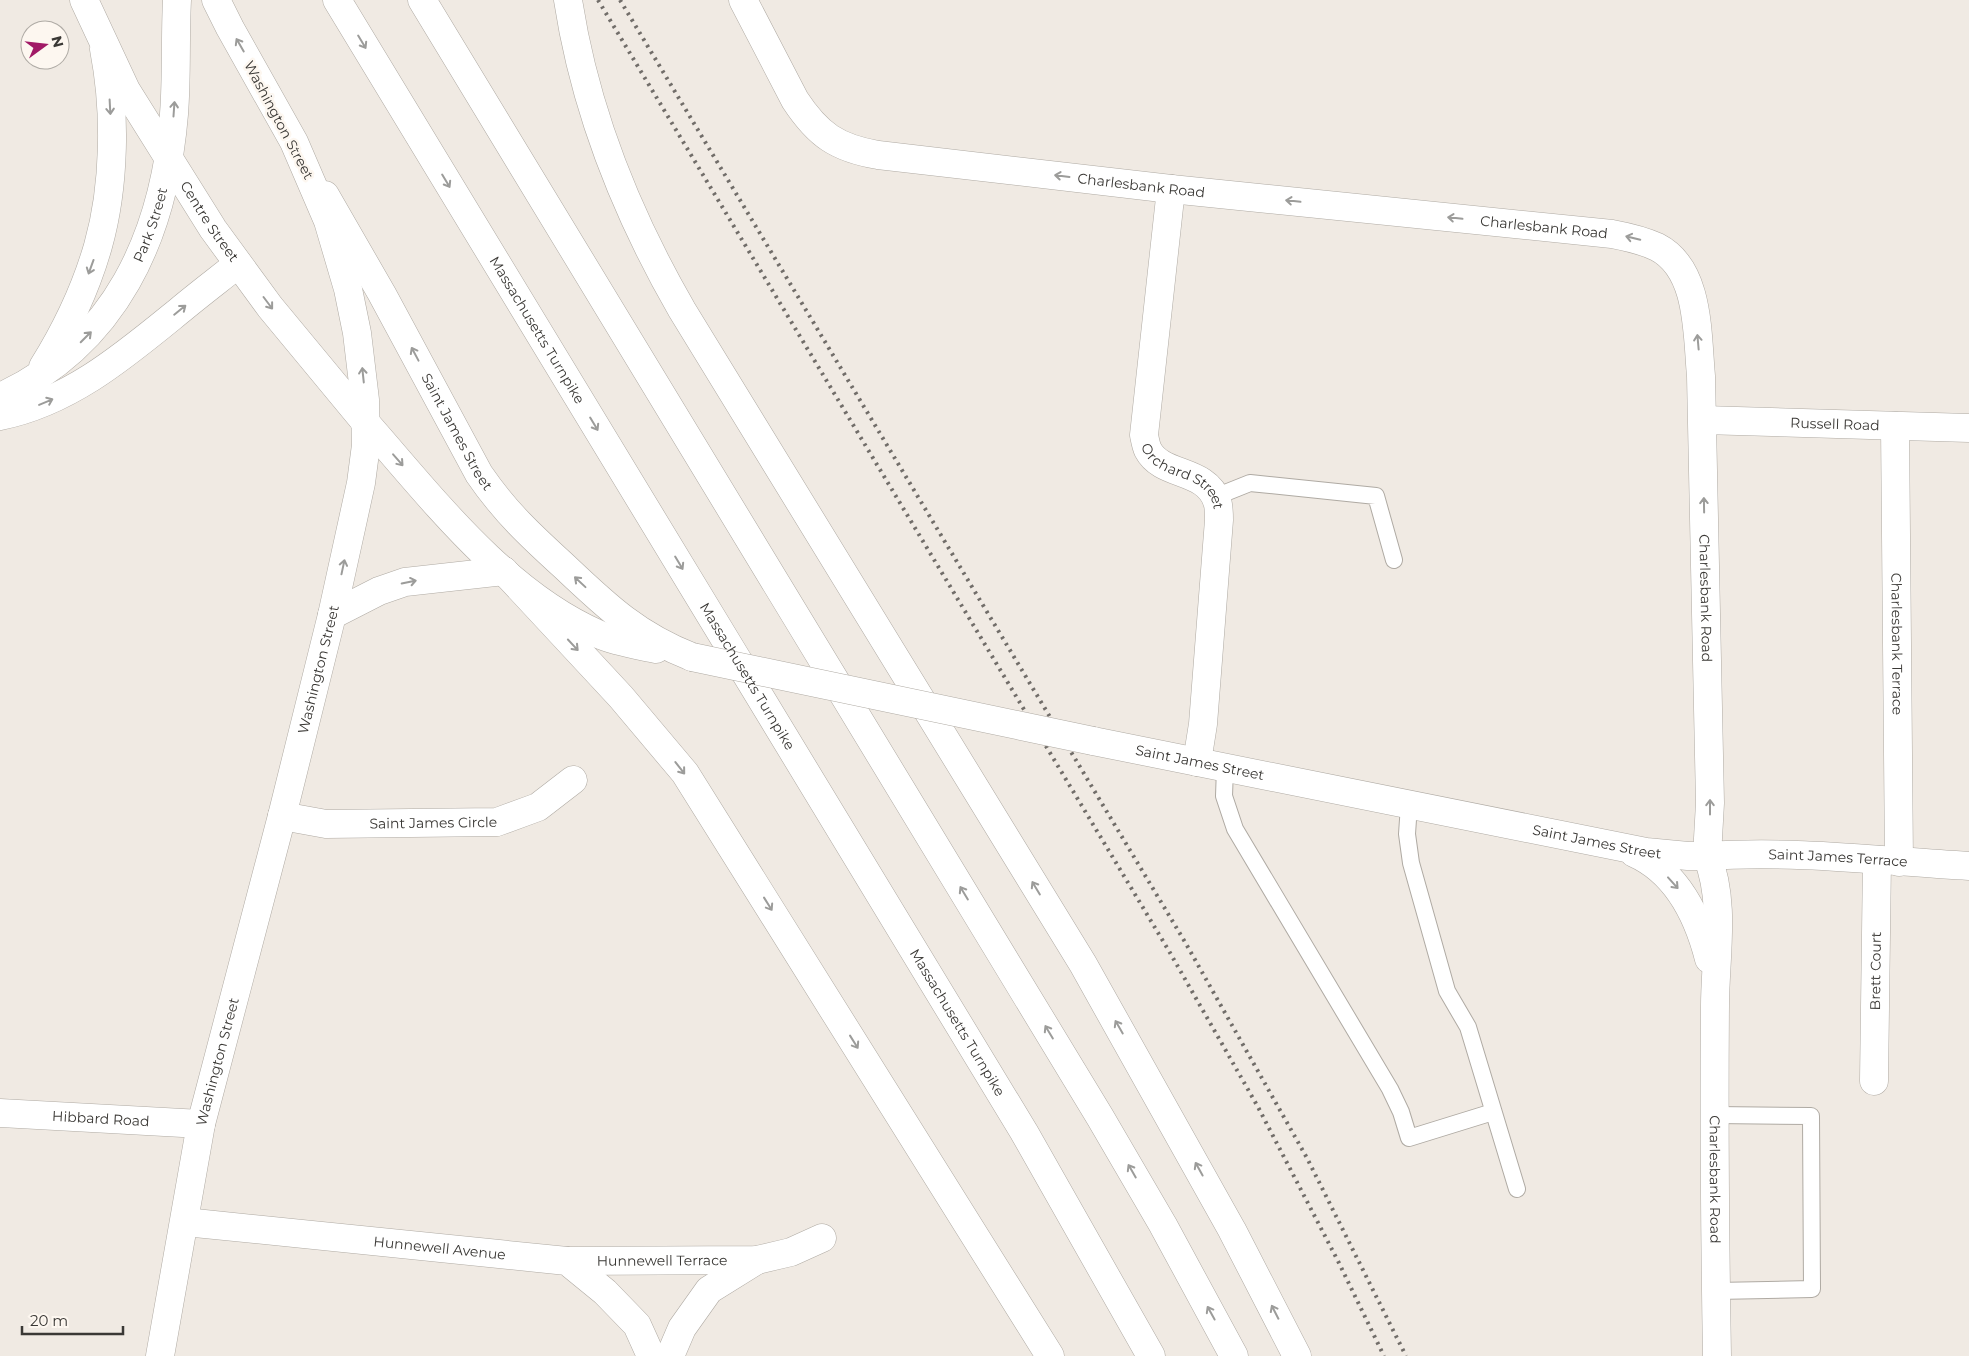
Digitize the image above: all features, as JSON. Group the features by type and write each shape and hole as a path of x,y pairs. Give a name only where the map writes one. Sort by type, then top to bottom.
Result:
{"main road":[{"name":"Centre Street","path":"84,0 126,90 213,229 270,307 366,423"},
{"name":"Park Street","path":"0,397 35,379 83,341 123,291 141,255 154,221 169,160 175,96 177,0"},
{"name":"Washington Street","path":"160,1356 201,1124 282,816 332,615 364,465 366,423 360,355 348,288 328,221 294,142 216,0"},
{"name":"Massachusetts Turnpike","path":"337,0 1019,1124 1151,1356"},
{"path":"422,0 1095,1109 1163,1225 1234,1356"},
{"path":"568,0 585,83 601,137 625,200 653,257 682,310 1083,964 1218,1204 1297,1356"},
{"name":"Charlesbank Road","path":"743,0 795,100 805,115 814,127 825,136 843,146 878,155 1171,189 1612,234 1637,238 1658,248 1675,262 1687,281 1697,330 1703,420 1710,803 1708,856 1717,896 1714,1003 1717,1356"},
{"path":"35,379 54,348 76,305 92,264 102,228 108,191 111,145 110,94 102,41"},
{"name":"Saint James Street","path":"294,142 382,294 480,474 499,502 522,528 607,607 660,644 692,657"},
{"name":"Orchard Street","path":"1171,189 1144,435 1149,451 1161,463 1198,479 1211,488 1218,502 1219,520 1203,724 1197,762"},
{"path":"0,416 48,402 86,381 133,349 238,264"},
{"name":"Russell Road","path":"1703,420 1969,428"},
{"name":"Saint James Street","path":"366,423 431,498 504,571 553,609 598,634 692,657 1409,806 1619,847 1669,855 1708,856"},
{"name":"Charlesbank Terrace","path":"1888,861 1894,426"},
{"path":"332,615 379,591 405,582 504,571 621,697 685,773 1050,1356"},
{"name":"Saint James Circle","path":"282,816 326,824 497,822 538,807 573,780"},
{"name":"Charlesbank Road","path":"1619,847 1643,857 1653,864 1672,880 1680,891 1695,917 1705,946 1714,1003"},
{"name":"Saint James Terrace","path":"1708,856 1762,854 1969,866"},
{"name":"Brett Court","path":"1874,1081 1888,861"},
{"name":"Hibbard Road","path":"0,1113 201,1124"},
{"name":"Hunnewell Avenue","path":"185,1222 566,1261"},
{"name":"Hunnewell Terrace","path":"566,1261 757,1260 791,1252 822,1238"},
{"name":"Hunnewell Terrace","path":"670,1356 682,1328 709,1290 757,1260"},
{"path":"566,1261 605,1292 637,1325 652,1356"}],"lane":[{"path":"1216,497 1250,483 1376,496 1394,560"},
{"path":"1225,768 1224,796 1235,829 1390,1090 1401,1112 1409,1138 1493,1112"},
{"path":"1409,806 1407,834 1411,863 1447,991 1468,1027 1517,1189"},
{"path":"1715,1115 1811,1116 1812,1290 1716,1291"}],"railway":[{"path":"598,0 1169,951 1258,1107 1339,1263 1384,1356"},
{"path":"620,0 1185,942 1307,1158 1406,1356"}]}
